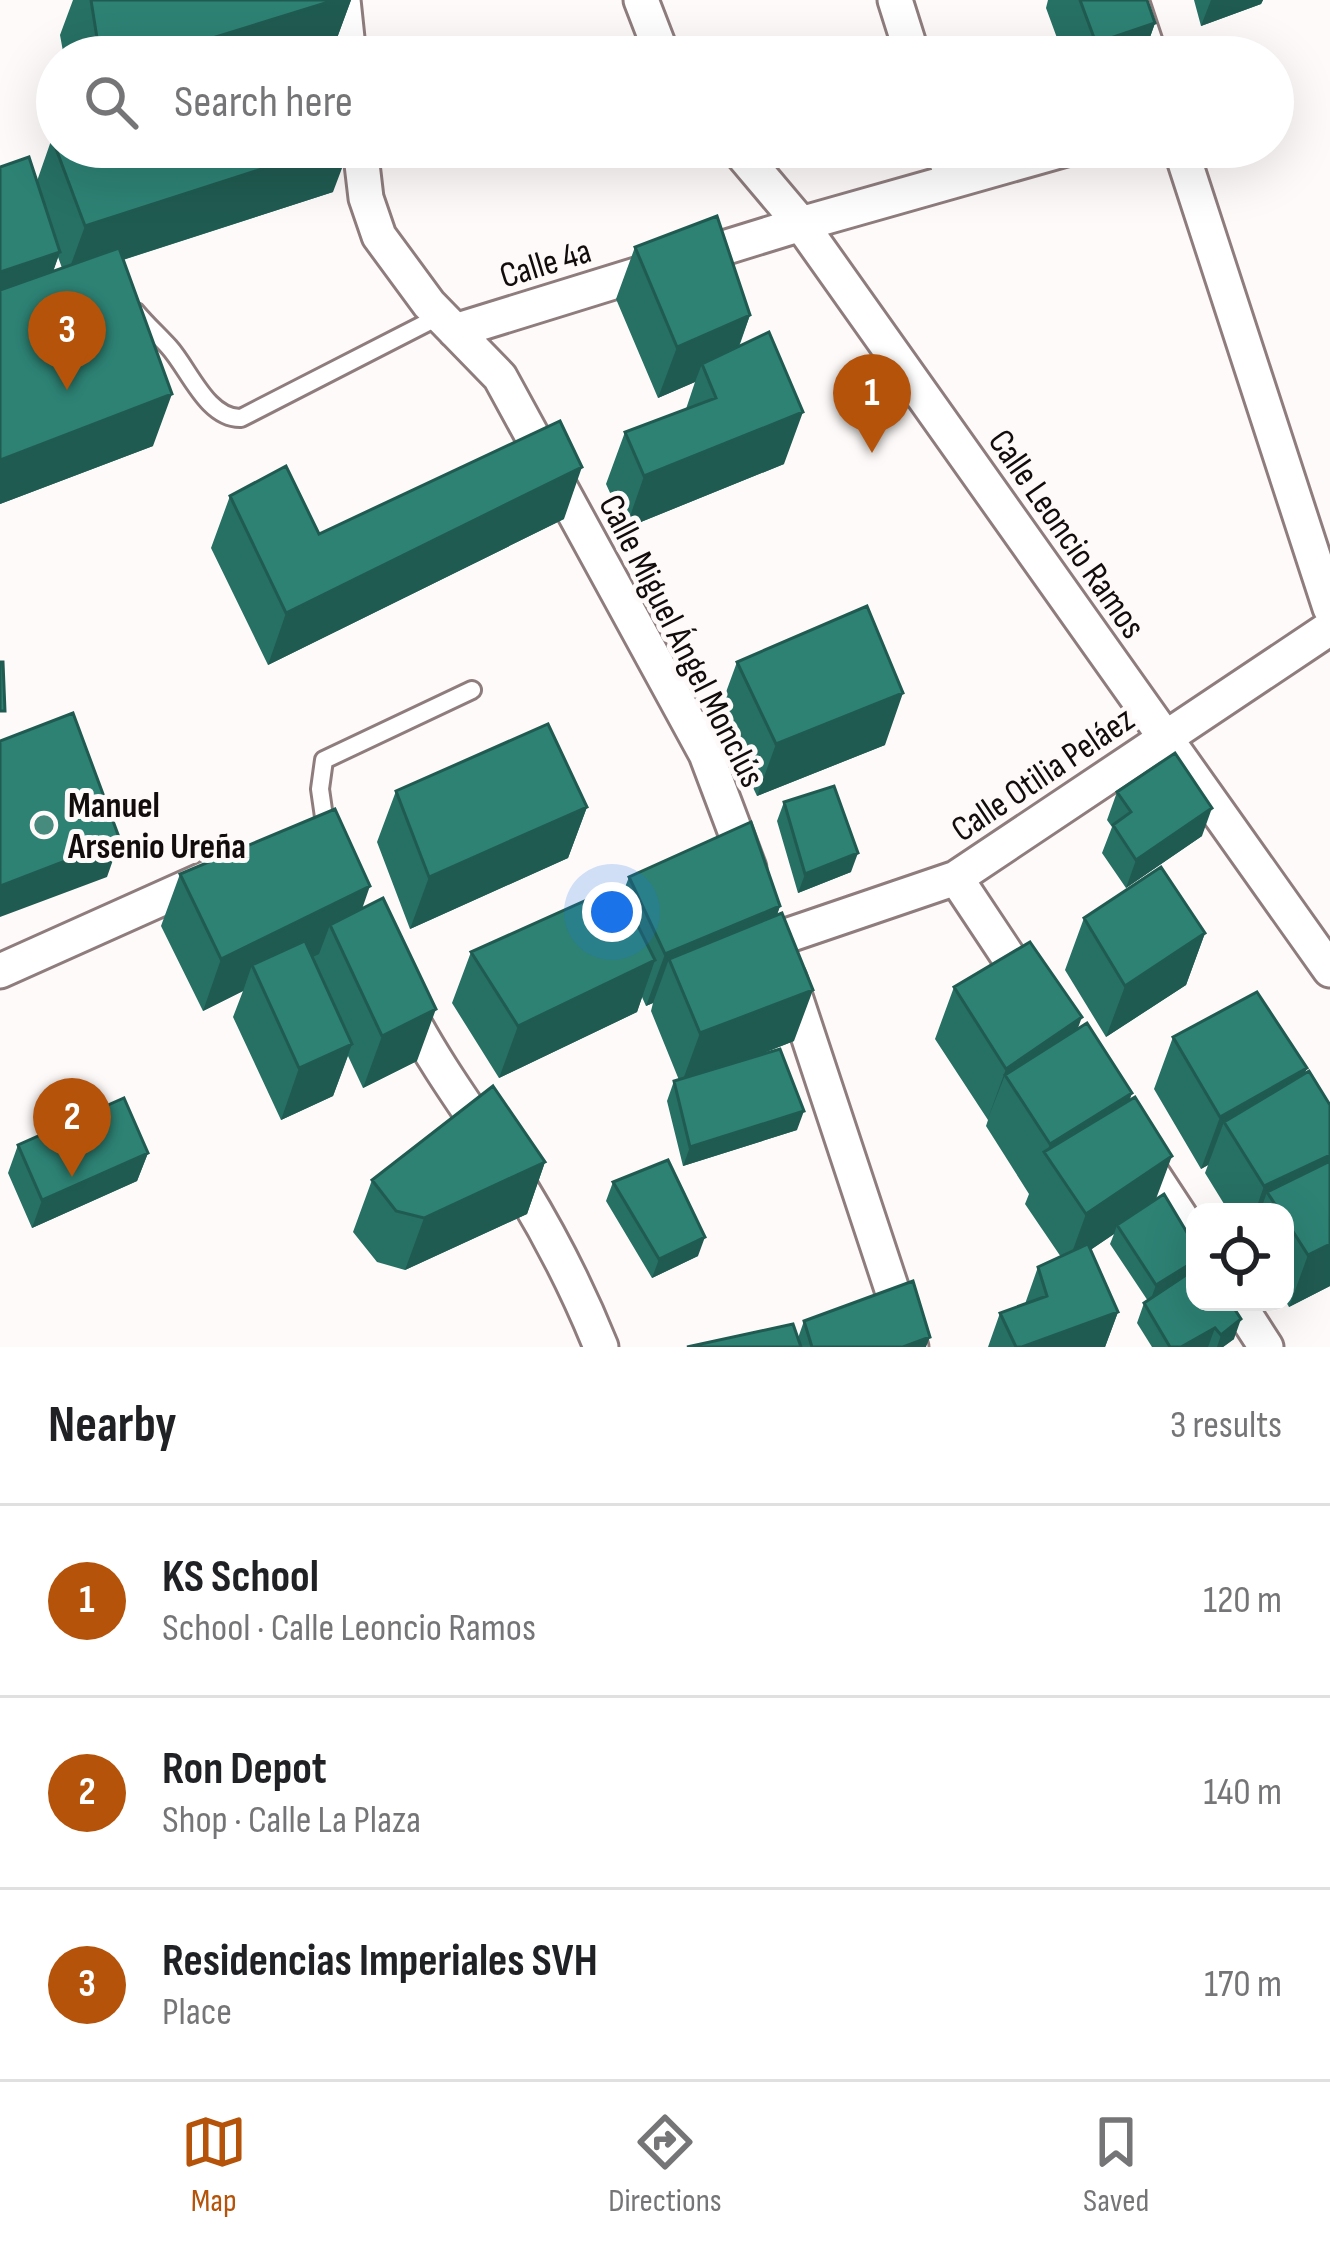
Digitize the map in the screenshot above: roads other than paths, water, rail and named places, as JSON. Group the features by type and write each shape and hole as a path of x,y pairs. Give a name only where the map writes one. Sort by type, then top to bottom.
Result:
{"street":[{"path":"343,0 347,36"},
{"path":"640,0 655,36"},
{"path":"895,0 906,36"},
{"path":"1131,0 1143,36"},
{"name":"Calle Miguel Ángel Monclús","path":"362,168 366,198 379,236 396,264 447,324 500,377 706,754 769,918 911,1347"},
{"name":"Calle Leoncio Ramos","path":"753,168 800,224 1330,970"},
{"path":"949,168 953,181"},
{"name":"Calle 4a","path":"447,324 998,168"},
{"path":"1187,168 1330,608"},
{"name":"Calle Otilia Peláez","path":"769,918 956,878 1330,628"},
{"path":"293,844 308,840 336,855"},
{"path":"0,971 236,866"},
{"path":"956,878 1044,1011"},
{"path":"387,968 431,1058 520,1188 568,1269 601,1347"},
{"path":"1120,1125 1186,1225"},
{"path":"1243,1311 1267,1347"}],"lane":[{"path":"136,312 171,349 212,405 232,418 241,418 447,324"},
{"path":"336,855 320,789 324,760 472,690"}],"place":[{"name":"Residencias Imperiales SVH","path":"67,390"},
{"name":"KS School","path":"872,453"},
{"name":"Manuel Arsenio Ureña","path":"44,825"},
{"name":"Ron Depot","path":"72,1177"}]}
